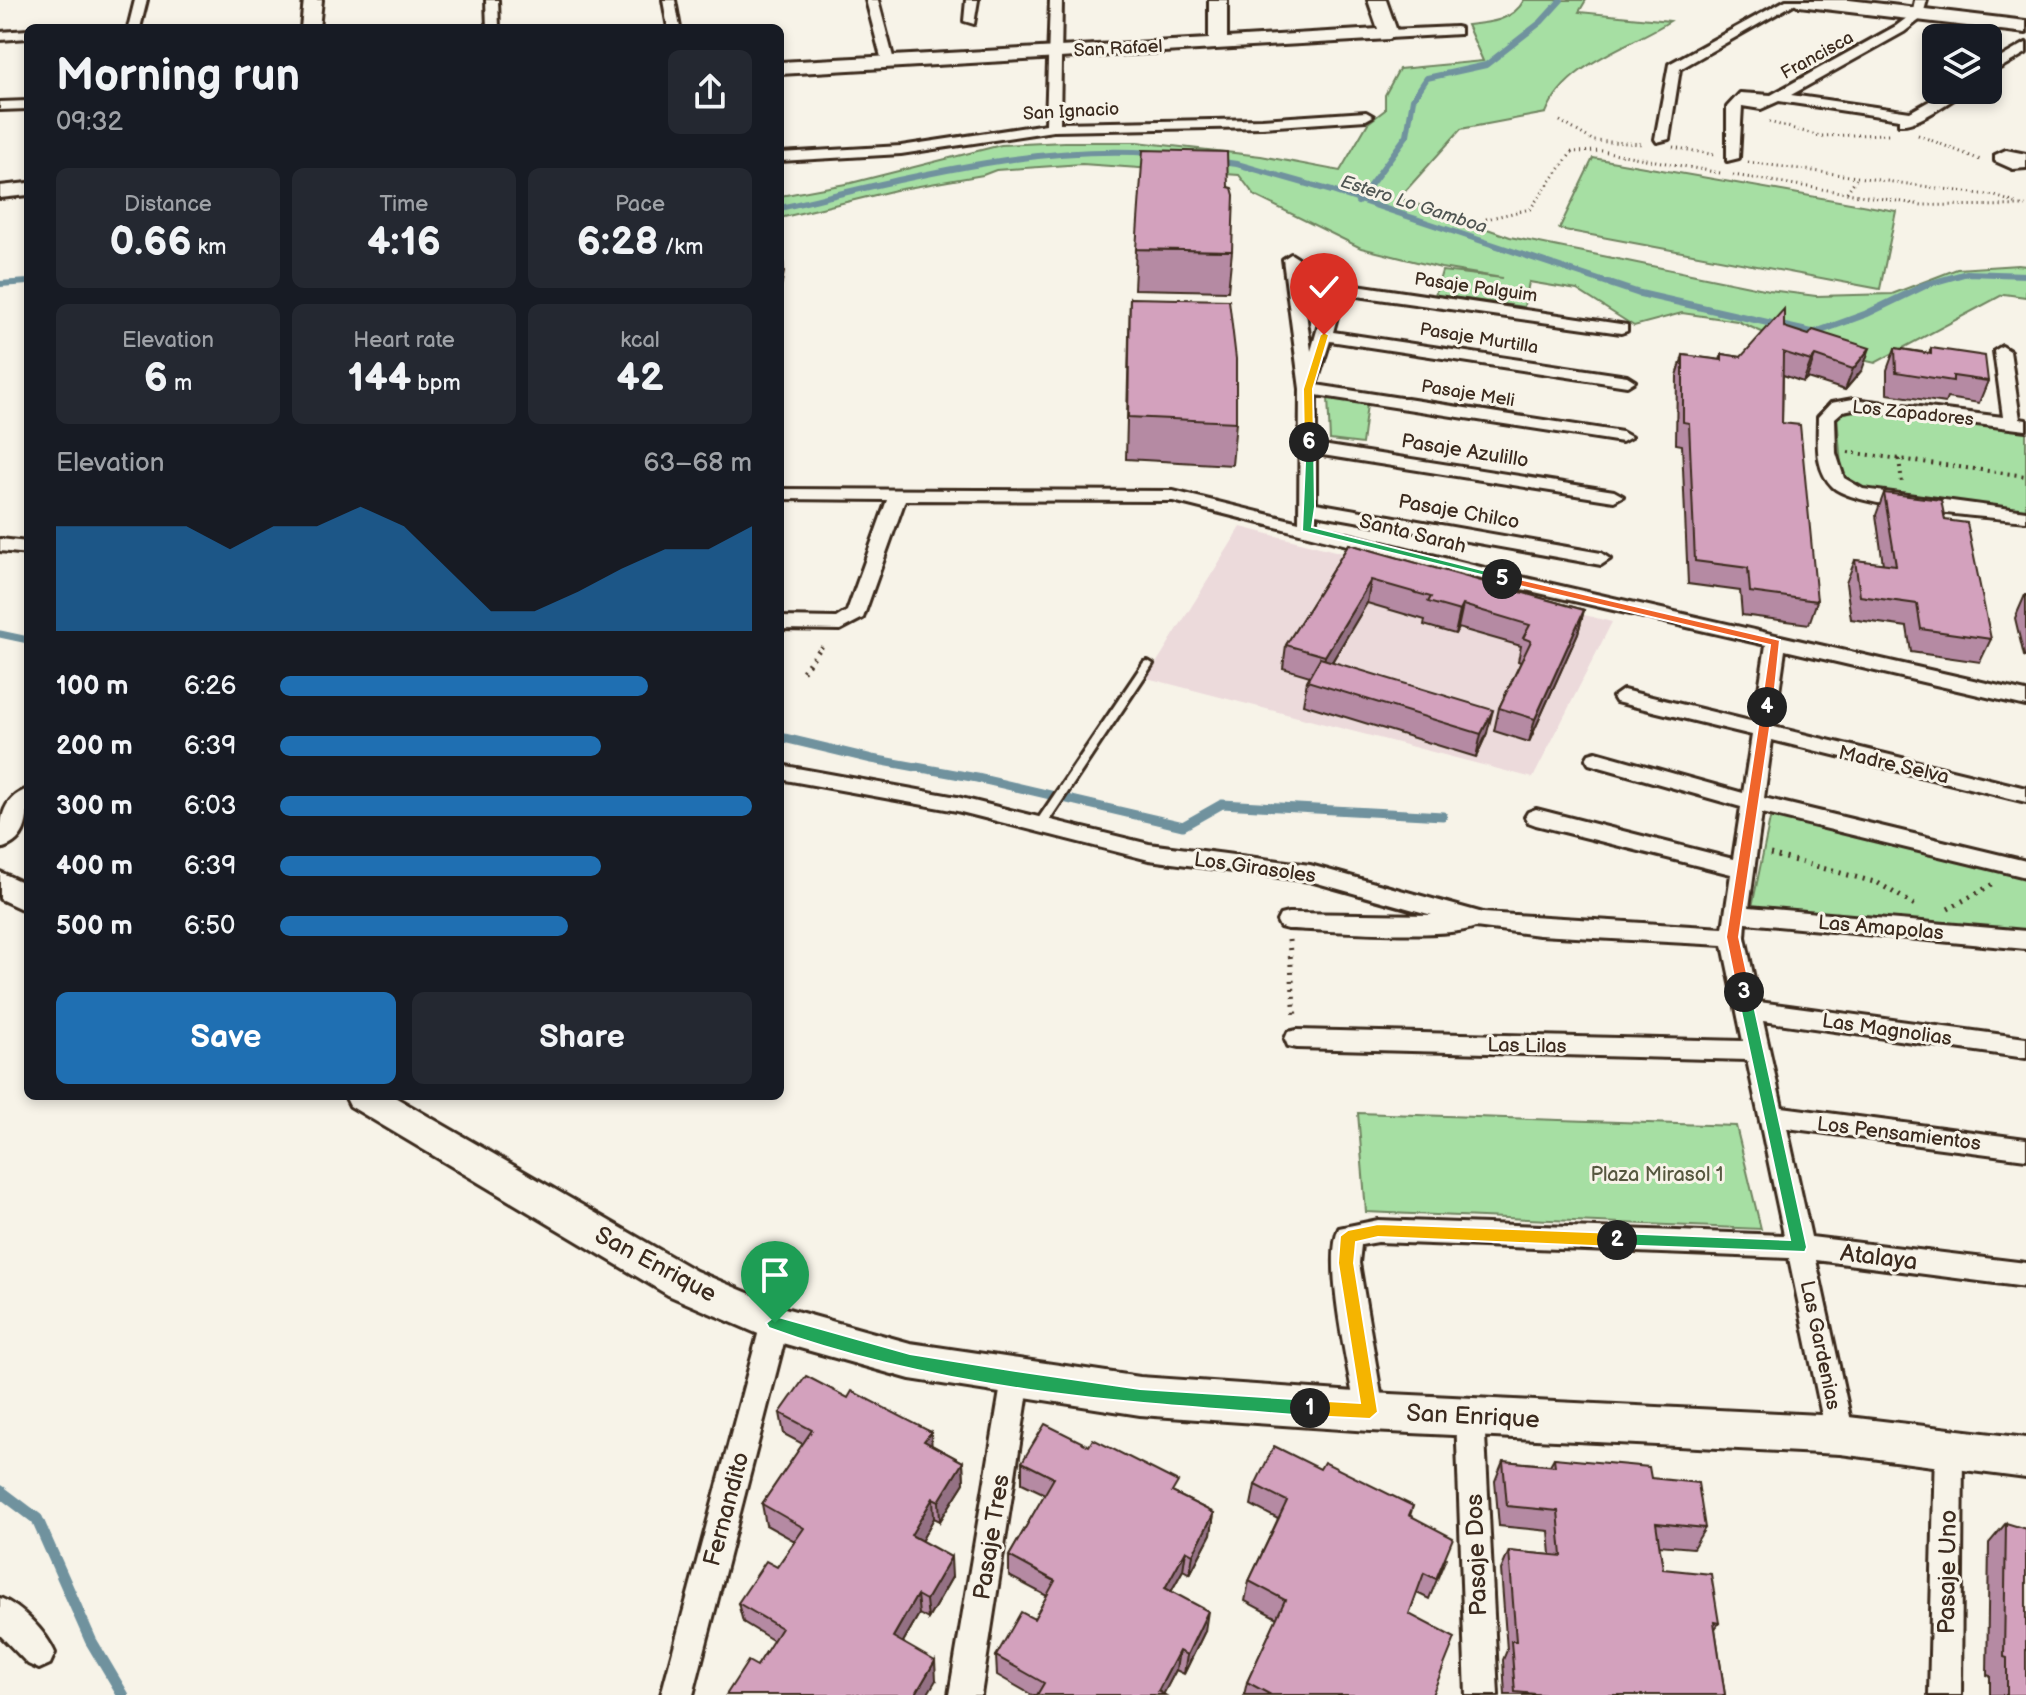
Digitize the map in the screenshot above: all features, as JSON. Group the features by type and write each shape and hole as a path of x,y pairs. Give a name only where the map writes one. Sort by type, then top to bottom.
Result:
{"main road":[{"path":"1797,0 1919,7 2026,27"}],"street":[{"path":"135,24 141,0"},
{"path":"310,24 313,0"},
{"path":"492,0 493,24"},
{"path":"669,0 673,24"},
{"path":"872,0 888,61"},
{"path":"970,21 972,0"},
{"path":"1053,127 1056,0"},
{"path":"1218,0 1218,43"},
{"path":"1377,0 1389,34"},
{"path":"1660,143 1674,67 1797,0"},
{"name":"Francisca","path":"1732,158 1734,107 1739,102 1761,105 1776,98 1900,29 1919,7"},
{"name":"San Rafael","path":"784,68 1456,31"},
{"path":"0,36 24,34"},
{"path":"2002,62 2026,47"},
{"path":"1776,98 1870,109 1872,116 1879,121 1893,123 1916,117 1937,104"},
{"path":"0,106 24,105"},
{"name":"San Ignacio","path":"784,157 901,150 1053,127 1247,124 1366,116"},
{"path":"0,192 24,189"},
{"path":"1291,259 1308,389 1310,507 1306,529"},
{"name":"Pasaje Palguim","path":"1297,294 1309,287 1350,289 1621,328"},
{"path":"1308,389 1335,296 1326,289"},
{"name":"Pasaje Murtilla","path":"1324,335 1627,381"},
{"path":"2002,351 2019,424"},
{"name":"Pasaje Meli","path":"1308,389 1622,437"},
{"name":"Los Zapadores","path":"2019,424 1844,405 1827,417 1827,450 1830,475 1850,491 2026,516"},
{"name":"Pasaje Azulillo","path":"1309,448 1614,496"},
{"name":"Santa Sarah","path":"784,494 1173,496 1517,582 2026,699"},
{"path":"784,623 840,624 850,620 861,607 898,494"},
{"name":"Pasaje Chilco","path":"1310,507 1601,559"},
{"path":"0,545 24,548"},
{"name":"Las Gardenias","path":"1776,642 1734,926 1748,1010 1840,1435"},
{"name":"Madre Selva","path":"1623,697 2026,795"},
{"path":"1596,759 2017,872"},
{"name":"Los Girasoles","path":"784,773 957,804 1149,852 1310,873 1483,921 1539,927 1734,926"},
{"path":"0,838 24,805"},
{"path":"1536,817 1744,858"},
{"path":"0,884 24,898"},
{"path":"1288,921 1420,924 1483,921"},
{"name":"Las Amapolas","path":"1734,926 1947,922 2026,940"},
{"name":"Las Magnolias","path":"1748,1010 2026,1048"},
{"name":"Las Lilas","path":"1297,1039 1757,1051"},
{"name":"San Enrique","path":"370,1100 682,1283 775,1323 910,1361 1140,1396 1370,1412 1840,1435 2026,1458"},
{"name":"Los Pensamientos","path":"1771,1116 2026,1149"},
{"name":"Atalaya","path":"1370,1412 1346,1263 1348,1236 1378,1231 1800,1247 2026,1275"},
{"name":"Fernandito","path":"677,1695 775,1323"},
{"name":"Pasaje Tres","path":"965,1695 1016,1379"},
{"name":"Pasaje Dos","path":"1470,1415 1482,1695"},
{"name":"Pasaje Uno","path":"1945,1695 1949,1449"},
{"path":"0,1613 39,1653"}],"lane":[{"path":"1040,825 1148,664"}],"path":[{"path":"1560,121 1594,141 1660,143 1856,179 1995,196 2024,205"},
{"path":"1733,137 1760,121 1778,122 1820,136 1899,134"},
{"path":"1914,134 1986,162"},
{"path":"1486,219 1530,209 1572,152 1602,151 1741,177 1922,205 2024,205"},
{"path":"1847,192 1856,179"},
{"path":"1827,450 2026,476"},
{"path":"803,671 840,624"},
{"path":"1744,858 1878,883 1947,922 2017,872"},
{"path":"1290,966 1297,1039"}],"shaded area":[{"path":"1241,527 1612,622 1533,778 1147,678"}],"green space":[{"path":"1524,0 1586,0 1579,12 1670,21 1583,69 1555,96 1546,113 1461,129 1399,198 1510,237 1769,290 1816,296 1892,294 1957,269 2018,265 2026,266 2026,297 2004,294 1875,363 1780,340 1737,321 1682,313 1634,326 1577,290 1529,282 1524,307 1435,295 1442,271 1502,278 1441,268 1361,248 1255,196 1239,175 1082,164 996,170 784,217 784,195 851,183 1001,145 1137,142 1261,156 1340,171 1368,123 1385,110 1385,95 1399,69 1483,61 1467,25 1507,17"},
{"path":"1593,158 1896,211 1880,289 1559,229"},
{"path":"1328,397 1367,404 1362,444 1330,440"},
{"path":"1858,410 2026,431 2026,510 1858,488 1842,478 1837,415"},
{"path":"1771,814 2026,875 2026,931 1752,907"},
{"name":"Plaza Mirasol 1","path":"1358,1113 1736,1126 1761,1229 1366,1212"}],"building":[{"path":"1143,150 1227,152 1228,187 1232,188 1234,195 1232,251 1136,249"},
{"path":"1130,298 1229,300 1236,359 1236,422 1128,417"},
{"path":"1784,309 1784,327 1809,335 1813,330 1870,348 1853,369 1815,356 1811,361 1783,352 1782,423 1800,425 1817,601 1750,592 1748,568 1695,561 1689,423 1683,422 1683,355 1722,360 1722,354 1741,357"},
{"path":"1895,348 1931,354 1931,348 1985,356 1988,381 1953,376 1953,381 1896,372"},
{"path":"1884,493 1941,500 1945,520 1967,523 1991,639 1921,629 1917,604 1860,596 1855,560 1896,565"},
{"path":"1349,544 1584,610 1535,719 1499,708 1531,641 1523,638 1530,625 1463,605 1460,611 1428,602 1431,597 1371,580 1325,656 1286,645"},
{"path":"1320,658 1493,710 1481,734 1307,681"},
{"path":"806,1376 848,1398 852,1391 931,1432 924,1441 963,1462 939,1501 933,1498 911,1535 951,1557 926,1600 917,1595 893,1637 935,1661 915,1695 726,1695 748,1661 757,1666 781,1628 738,1603 766,1561 777,1567 804,1528 762,1504 812,1430 780,1413"},
{"path":"1045,1424 1089,1446 1093,1439 1178,1482 1172,1492 1214,1513 1193,1554 1186,1550 1165,1588 1208,1611 1187,1655 1179,1651 1158,1691 1165,1695 1037,1695 1044,1683 996,1656 1021,1612 1034,1619 1055,1581 1009,1556 1054,1478 1022,1462"},
{"path":"1274,1446 1320,1469 1324,1462 1413,1506 1409,1515 1453,1538 1436,1579 1424,1573 1409,1614 1455,1638 1432,1695 1271,1695 1247,1682 1285,1600 1249,1581 1287,1501 1255,1485"},
{"path":"1554,1458 1649,1467 1651,1478 1698,1483 1705,1528 1656,1523 1663,1569 1711,1574 1719,1623 1714,1622 1725,1695 1546,1695 1515,1692 1511,1641 1516,1641 1509,1551 1562,1556 1558,1511 1507,1506 1503,1461 1555,1466"},
{"path":"2006,1523 2026,1529 2026,1695 2007,1695 2007,1658 2004,1657"}],"waterway":[{"path":"1359,200 1407,135 1413,99 1427,78 1486,65 1541,22 1561,0"},
{"name":"Estero Lo Gamboa","path":"784,207 919,176 1011,159 1105,152 1153,153"},
{"name":"Estero Lo Gamboa","path":"1215,161 1237,164 1359,200"},
{"name":"Estero Lo Gamboa","path":"1359,200 1638,293 1814,333 1866,314 1928,284"},
{"name":"Estero Lo Gamboa","path":"1928,284 1967,273 2026,275"},
{"name":"Estero Lo Gamboa","path":"0,284 24,282"},
{"name":"Estero Lo Gamboa","path":"1921,286 1928,284"},
{"path":"0,634 24,639"},
{"path":"784,738 872,759 977,778 1183,826 1222,804 1443,816"},
{"path":"0,1491 37,1519 91,1641 123,1695"}],"route":[{"path":"775,1323 910,1361 1016,1379 1140,1396 1370,1412 1346,1263 1348,1236 1378,1231 1800,1247 1733,937 1776,642 1306,529 1310,507 1308,389 1324,335"}]}
